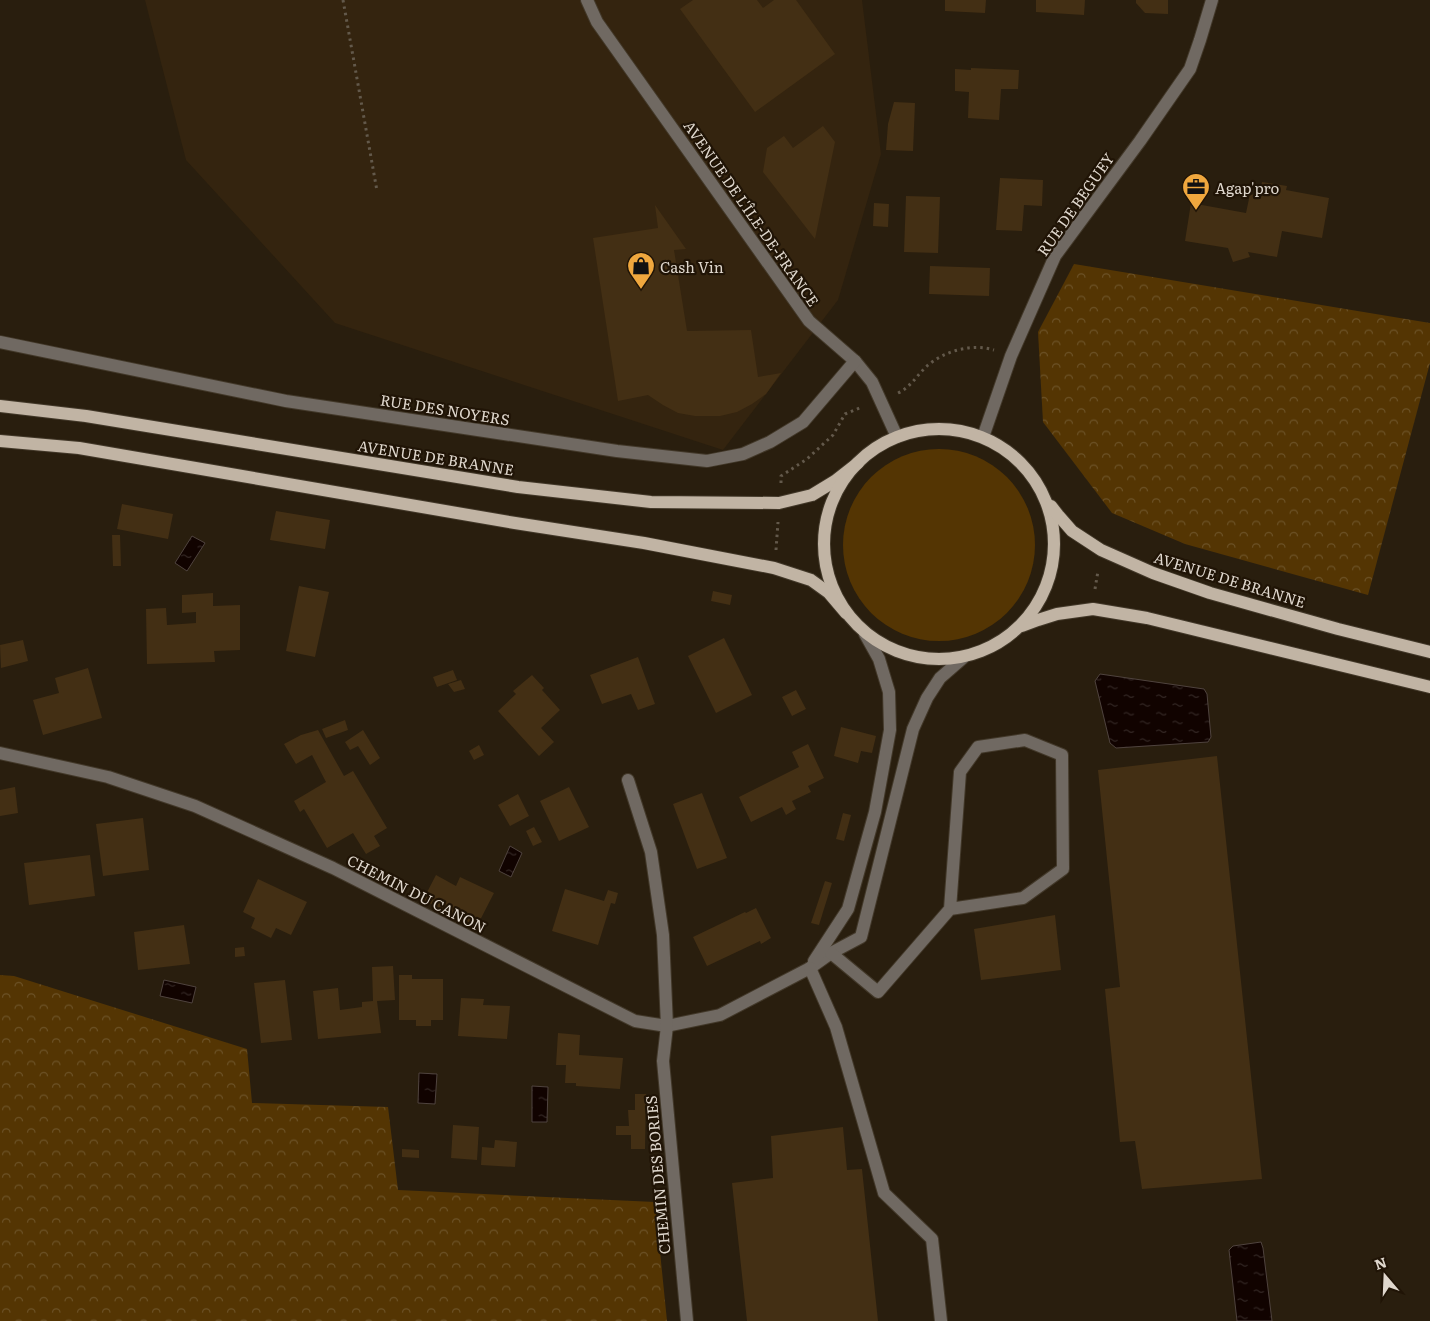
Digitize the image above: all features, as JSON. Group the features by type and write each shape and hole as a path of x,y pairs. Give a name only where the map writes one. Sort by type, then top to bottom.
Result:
{"main road":[{"name":"AVENUE DE BRANNE","path":"0,406 86,416 518,487 651,502 779,503 812,495 835,482 876,448 897,437 925,429 955,430 983,437 1008,451 1029,470 1058,516 1072,530 1100,550 1153,573 1210,593 1338,629 1430,652"},
{"path":"0,441 79,448 515,523 644,543 774,568 811,580 829,593 866,634 895,651 929,660 963,658 994,647 1020,628 1038,620 1057,614 1092,609 1147,618 1430,687"},
{"path":"846,613 830,584 824,552 826,520 838,489 858,462"},
{"path":"1020,628 1042,599 1054,565 1054,529 1044,494"}],"street":[{"name":"AVENUE DE L'ÎLE-DE-FRANCE","path":"587,0 597,22 809,321 855,361 872,382 882,400 897,437"},
{"name":"RUE DE BEGUEY","path":"983,437 1011,356 1055,256 1140,141 1190,69 1212,0"},
{"name":"RUE DES NOYERS","path":"0,342 286,401 617,451 707,460 742,454 770,442 803,422 855,361"},
{"path":"866,634 879,659 889,692 890,730 875,812 848,909 810,968 836,1027 884,1193 932,1239 941,1321"},
{"name":"CHEMIN DU CANON","path":"0,753 108,777 195,806 333,868 634,1021 667,1026 720,1015 810,968 831,953 861,937 913,729 927,698 940,678 963,658"},
{"path":"831,953 878,992 950,909 960,772 978,747 1025,740 1062,755 1063,869 1023,898 950,909"},
{"name":"CHEMIN DES BORIES","path":"628,780 651,852 663,935 667,1026 663,1061 687,1321"}],"path":[{"path":"343,0 376,190"},
{"path":"774,568 781,476 807,459 833,435 845,414 906,389 928,366 944,356 964,348 986,347 1011,356"},
{"path":"1092,609 1100,550"}],"shaded area":[{"path":"145,0 862,0 881,154 838,300 723,450 335,323 186,160"}],"green space":[{"path":"1074,264 1430,323 1430,363 1368,595 1185,544 1112,513 1043,422 1038,332"},
{"path":"939,449 967,453 992,465 1007,477 1019,492 1031,517 1035,545 1031,573 1019,598 1007,613 992,625 967,637 939,641 911,637 886,625 871,613 859,598 847,573 843,545 847,517 859,492 871,477 886,465 911,453"},
{"path":"0,975 14,976 247,1049 252,1103 388,1107 398,1190 655,1202 667,1321 0,1321"}],"water":[{"path":"192,536 205,543 187,571 175,563"},
{"path":"1100,674 1204,689 1207,694 1211,737 1208,742 1116,748 1110,743 1095,681"},
{"path":"510,846 522,853 511,877 499,871"},
{"path":"164,980 196,987 192,1003 160,996"},
{"path":"419,1073 437,1074 435,1104 418,1103"},
{"path":"532,1086 548,1087 547,1122 532,1122"},
{"path":"1261,1242 1272,1321 1237,1321 1229,1250 1233,1246"}],"building":[{"path":"693,0 757,0 763,8 774,0 796,0 835,54 755,112 680,9"},
{"path":"945,0 986,0 985,13 945,11"},
{"path":"1036,0 1085,0 1084,15 1036,12"},
{"path":"1136,0 1168,0 1168,14 1145,13 1136,3"},
{"path":"971,68 1019,70 1018,89 1001,89 999,120 968,118 969,92 955,91 955,69 971,70"},
{"path":"894,102 915,103 913,151 886,150 888,124"},
{"path":"823,126 835,142 815,239 763,172 767,148 784,136 793,148"},
{"path":"1000,178 1043,180 1042,206 1024,205 1022,231 996,230"},
{"path":"1262,182 1287,186 1286,190 1329,198 1322,238 1282,231 1277,257 1248,252 1250,257 1233,262 1228,248 1185,241 1191,203 1246,213 1250,194 1259,196"},
{"path":"906,196 940,197 938,253 904,252"},
{"path":"874,203 889,204 888,227 873,226"},
{"name":"Cash Vin","path":"655,205 686,249 674,250 687,331 751,330 758,377 781,373 766,394 737,412 720,416 695,416 678,413 648,395 618,401 593,238 658,228"},
{"path":"930,266 990,268 989,296 929,294"},
{"path":"122,504 173,514 168,539 117,529"},
{"path":"276,511 330,520 325,549 270,540"},
{"path":"112,535 120,535 121,566 113,566"},
{"path":"299,586 329,592 315,657 286,651"},
{"path":"713,591 732,595 730,605 711,601"},
{"path":"213,593 213,606 240,605 240,650 214,651 215,662 147,664 146,609 166,608 167,625 196,623 196,612 182,613 182,595"},
{"path":"724,638 752,695 716,713 688,656"},
{"path":"23,640 28,661 1,668 0,645"},
{"path":"638,657 655,704 638,710 631,694 602,704 590,675"},
{"path":"88,668 102,718 43,735 33,700 59,693 55,678"},
{"path":"453,670 457,680 437,687 433,677"},
{"path":"532,675 544,688 542,690 560,710 541,728 554,742 539,756 498,711 516,694 513,691"},
{"path":"461,680 465,689 454,692 448,684"},
{"path":"796,690 806,709 792,716 782,697"},
{"path":"345,720 348,730 326,738 322,729"},
{"path":"841,727 876,736 872,753 861,751 858,763 834,756"},
{"path":"318,730 344,776 353,771 387,828 374,836 380,846 366,854 353,833 327,848 304,809 300,812 294,801 326,782 312,755 296,764 284,744 301,735"},
{"path":"363,730 380,758 370,765 358,746 350,750 345,742"},
{"path":"808,744 824,778 808,786 811,792 792,801 796,809 786,815 782,807 751,822 739,797 799,767 792,752"},
{"path":"479,745 484,755 474,760 469,751"},
{"path":"1217,756 1262,1179 1142,1189 1135,1141 1120,1142 1105,989 1120,987 1098,770"},
{"path":"15,787 18,813 0,816 0,790"},
{"path":"569,787 589,827 559,841 540,801"},
{"path":"702,793 727,858 697,869 673,804"},
{"path":"518,794 529,816 510,826 498,805"},
{"path":"843,813 851,815 844,841 836,839"},
{"path":"143,818 149,870 103,876 96,824"},
{"path":"534,827 542,842 533,846 526,831"},
{"path":"90,855 95,896 29,905 24,863"},
{"path":"436,875 456,886 460,877 494,893 477,926 423,900"},
{"path":"258,879 307,902 291,935 276,928 271,938 251,928 255,918 243,912"},
{"path":"825,881 832,883 819,925 811,923"},
{"path":"565,889 604,901 608,890 618,893 615,904 611,903 598,945 552,931"},
{"path":"756,908 771,938 761,944 760,941 707,966 693,937"},
{"path":"1055,915 1061,970 981,980 974,929"},
{"path":"184,925 190,964 138,970 134,932"},
{"path":"244,947 245,956 235,957 235,948"},
{"path":"393,966 395,1000 377,1001 381,1033 318,1039 313,991 338,988 340,1010 362,1007 362,1002 373,1001 372,967"},
{"path":"399,975 412,975 412,979 443,979 443,1020 431,1020 431,1026 416,1026 416,1020 399,1020"},
{"path":"285,980 292,1040 261,1043 254,983"},
{"path":"461,998 484,999 483,1005 510,1006 507,1039 458,1036"},
{"path":"558,1033 580,1035 579,1055 623,1058 620,1089 576,1086 576,1083 565,1083 566,1065 556,1065"},
{"path":"635,1094 646,1094 645,1149 631,1149 631,1135 616,1135 616,1126 629,1126 628,1110 635,1110"},
{"path":"453,1125 479,1127 477,1160 451,1158"},
{"path":"843,1127 847,1170 862,1169 878,1321 747,1321 732,1183 773,1178 771,1136"},
{"path":"495,1140 517,1142 515,1167 481,1165 482,1147 494,1148"},
{"path":"402,1149 419,1150 419,1158 402,1157"}],"place":[{"name":"Agap'pro","path":"1196,211"},
{"name":"Cash Vin","path":"641,290"}]}
